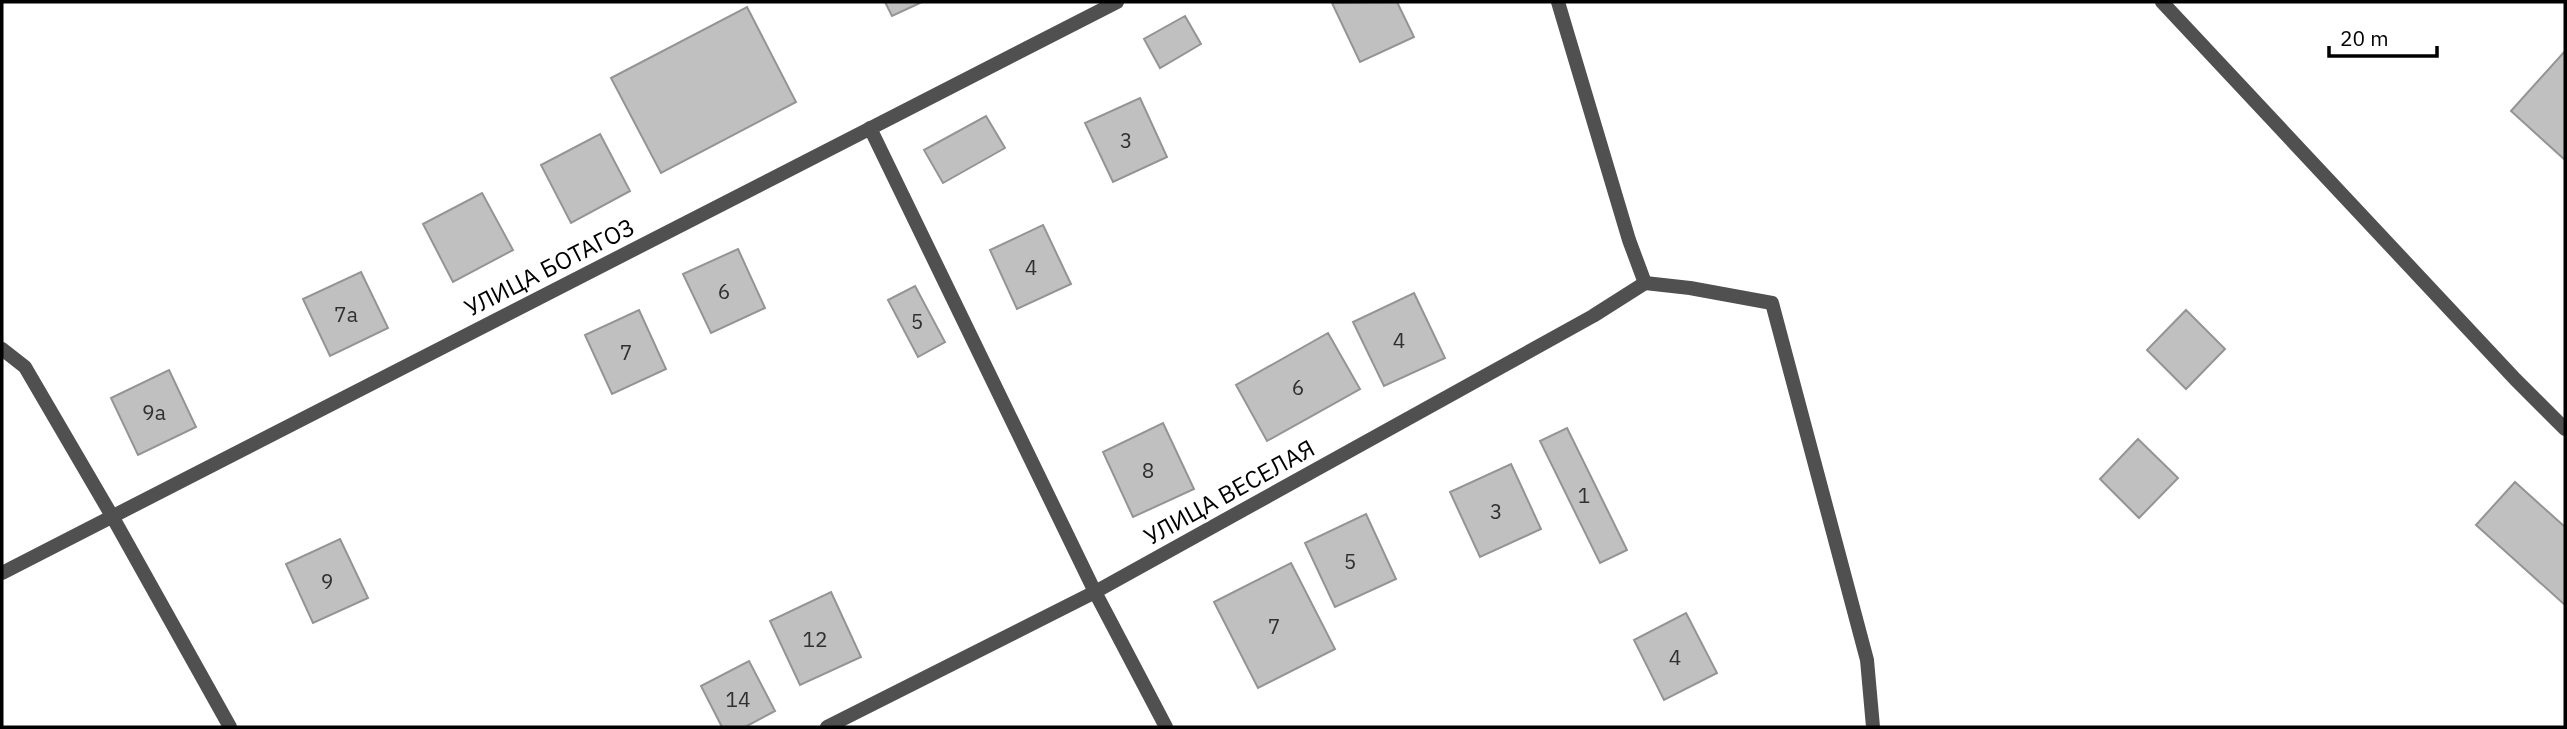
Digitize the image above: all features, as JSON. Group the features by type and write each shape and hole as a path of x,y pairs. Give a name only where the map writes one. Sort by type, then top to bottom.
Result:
{"street":[{"name":"УЛИЦА БОТАГОЗ","path":"2,573 1118,2"},
{"path":"1558,2 1629,240 1646,283 1772,303 1867,660 1873,727"},
{"path":"2162,2 2565,429"},
{"path":"870,128 1095,593 1166,727"},
{"name":"УЛИЦА ВЕСЕЛАЯ","path":"827,727 1095,593 1581,323 1646,283"},
{"path":"2,349 25,367 230,727"}],"building":[{"path":"885,2 922,2 892,16"},
{"path":"1397,2 1414,37 1360,62 1332,3"},
{"path":"747,7 796,102 661,173 611,78"},
{"path":"1185,16 1201,44 1160,68 1144,39"},
{"path":"2565,51 2565,160 2511,111"},
{"path":"1140,98 1167,157 1113,182 1085,123"},
{"path":"986,116 1005,148 943,183 924,150"},
{"path":"600,134 630,191 571,223 541,165"},
{"path":"482,193 513,250 453,282 423,224"},
{"path":"1043,225 1071,284 1017,309 990,250"},
{"path":"738,249 765,308 711,333 683,274"},
{"path":"361,272 388,328 330,356 303,299"},
{"path":"915,286 945,342 918,357 888,300"},
{"path":"1414,293 1445,358 1384,386 1353,322"},
{"path":"639,310 666,369 612,394 585,335"},
{"path":"2186,310 2225,349 2186,389 2147,350"},
{"path":"1328,333 1360,389 1267,441 1236,385"},
{"path":"169,370 196,427 138,455 111,398"},
{"path":"1163,423 1194,489 1133,517 1103,452"},
{"path":"1567,428 1627,550 1600,563 1540,441"},
{"path":"2138,439 2178,478 2139,518 2100,479"},
{"path":"1511,464 1541,529 1480,557 1450,492"},
{"path":"2515,482 2565,527 2565,605 2476,525"},
{"path":"1366,514 1396,579 1335,607 1305,543"},
{"path":"340,539 368,598 313,623 286,564"},
{"path":"1291,563 1335,649 1258,688 1214,602"},
{"path":"831,592 861,657 800,685 770,621"},
{"path":"1686,613 1717,673 1664,700 1634,640"},
{"path":"749,661 775,711 745,727 722,727 701,686"}]}
